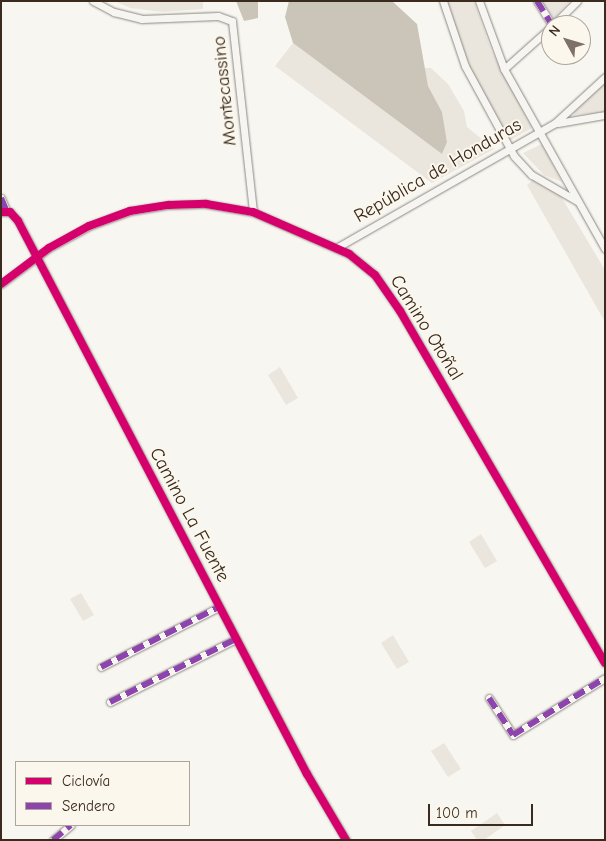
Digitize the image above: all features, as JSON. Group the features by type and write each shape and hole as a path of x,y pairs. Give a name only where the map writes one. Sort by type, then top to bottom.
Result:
{"street":[{"name":"Montecassino","path":"93,1 114,12 142,19 218,16 232,20 253,212"},
{"path":"443,1 465,66 510,149 532,175 579,203"},
{"path":"479,1 504,68 605,249"},
{"path":"538,1 546,15"},
{"path":"563,15 577,1"},
{"path":"504,68 541,36"},
{"name":"República de Honduras","path":"336,248 555,124 605,76"},
{"name":"República de Honduras","path":"555,124 605,115"},
{"name":"Camino La Fuente","path":"1,198 4,211 18,221 307,774 346,840"},
{"name":"Camino Otoñal","path":"1,284 37,258 89,226 143,208 197,204 253,212 336,248 367,268 387,292 605,663"},
{"path":"101,667 219,606"},
{"path":"110,702 236,639"},
{"path":"489,698 513,735 605,678"},
{"path":"53,840 71,826"}],"shaded area":[{"path":"114,1 203,1 203,9 163,12 130,8"},
{"path":"236,1 258,1 258,18 244,21"},
{"path":"289,1 392,1 417,24 428,86 442,112 447,142 442,154 293,43 285,17"},
{"path":"447,1 474,1 492,52 532,128 509,141 466,60"},
{"path":"541,1 570,1 557,15 552,15"},
{"path":"293,43 442,154 447,142 442,112 428,86 424,68 431,68 448,84 464,111 467,127 494,149 432,183 275,66"},
{"path":"605,82 605,112 574,115 574,112"},
{"path":"542,144 562,182 544,175 523,153"},
{"path":"533,180 559,193 605,270 605,322 527,185"},
{"path":"280,367 298,398 286,405 268,375"},
{"path":"481,534 497,561 485,568 469,542"},
{"path":"81,593 94,615 83,621 70,599"},
{"path":"393,635 409,662 397,669 381,643"},
{"path":"444,743 461,769 448,777 431,751"},
{"path":"497,813 505,825 484,840 477,840 471,831"}],"marked path":[{"path":"537,1 546,15"},
{"path":"1,198 6,210"},
{"path":"101,667 219,607"},
{"path":"110,702 236,639"},
{"path":"489,698 513,735 605,678"},
{"path":"53,840 70,826"}],"cycle path":[{"path":"1,284 49,248 89,226 130,211 169,205 206,204 253,212 349,254 375,275 400,311 605,663"},
{"path":"1,212 10,212 18,221 307,774 346,840"}]}
